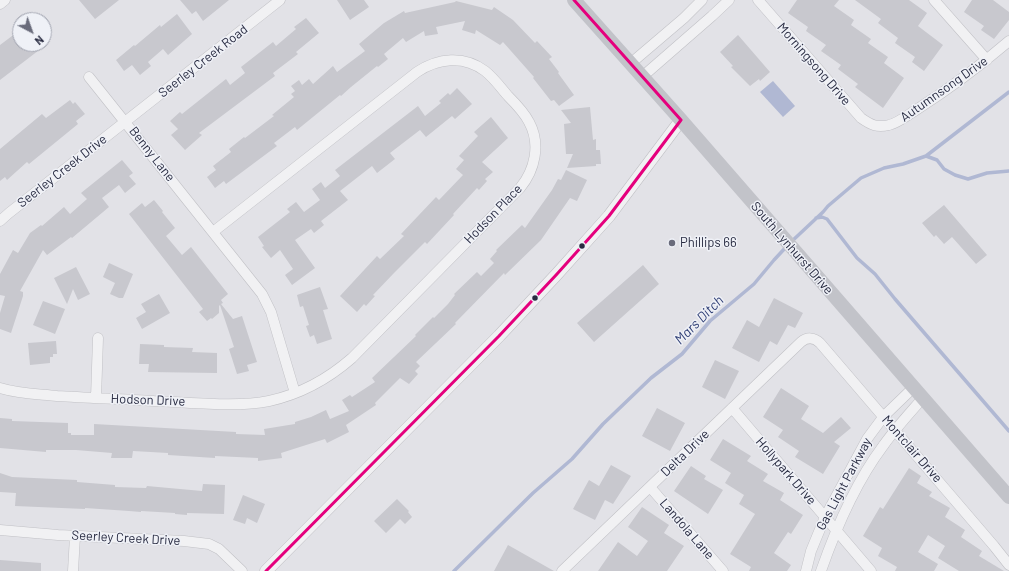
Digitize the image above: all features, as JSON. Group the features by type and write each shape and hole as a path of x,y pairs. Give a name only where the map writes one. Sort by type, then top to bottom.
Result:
{"main road":[{"name":"South Lynhurst Drive","path":"574,0 681,120 922,399 1009,497"}],"street":[{"path":"0,4 5,0"},
{"name":"Seerley Creek Road","path":"126,122 280,0"},
{"path":"630,64 684,18 702,0"},
{"path":"642,77 712,16 728,0"},
{"name":"Morningsong Drive","path":"758,0 861,118 873,126"},
{"path":"934,0 987,60"},
{"name":"Autumnsong Drive","path":"873,126 890,125 908,116 950,88 1009,41"},
{"name":"Hodson Place","path":"213,232 417,72 436,62 446,60 462,61 481,68 492,77 529,122 535,139 534,160 532,169 520,188 352,358 325,378 295,393"},
{"name":"Benny Lane","path":"89,77 260,291 269,305 295,393"},
{"path":"266,571 483,352 557,274 609,216 681,120"},
{"name":"Seerley Creek Drive","path":"0,221 8,213 126,122"},
{"path":"96,398 98,338"},
{"name":"Delta Drive","path":"569,569 650,487 801,342 811,338"},
{"name":"Montclair Drive","path":"811,338 820,343 884,416 1009,565"},
{"name":"Hodson Drive","path":"0,388 17,393 96,398 247,404 269,401 295,393"},
{"name":"Gas Light Parkway","path":"806,571 811,551 825,517 867,439 884,416 913,388"},
{"name":"Gas Light Parkway","path":"821,571 837,531 859,485 883,446 922,399"},
{"name":"Hollypark Drive","path":"732,408 871,571"},
{"name":"Landola Lane","path":"650,487 723,571"},
{"name":"Seerley Creek Drive","path":"0,530 75,536 184,541 209,544 219,549 242,571"},
{"path":"74,571 75,536"}],"water":[{"path":"773,81 795,106 783,117 760,92"}],"building":[{"path":"79,0 119,0 95,19"},
{"path":"180,0 229,0 203,21 196,11 192,14"},
{"path":"337,0 364,0 369,7 350,20"},
{"path":"797,0 839,0 834,6 854,20 851,25 871,39 868,43 888,57 884,63 904,78 883,108 855,87 858,84 838,69 841,65 821,51 826,45 806,31 808,27 788,13"},
{"path":"855,0 909,0 927,13 918,26 943,45 924,71 912,62 915,57 895,43 898,38 878,23 881,19"},
{"path":"972,0 993,0 1009,12 1009,20 994,39 981,30 984,26 964,12"},
{"path":"456,1 492,10 494,7 513,20 535,43 537,41 552,57 549,59 574,95 559,106 554,100 551,101 533,78 534,77 503,42 500,45 476,30 475,34 462,30 465,21 436,27 438,34 425,36 424,31 406,42 403,38 384,54 388,59 378,67 377,66 297,130 295,127 274,143 277,146 226,184 224,181 215,188 207,177 216,170 213,166 231,152 229,149 274,116 272,115 294,97 291,94 295,91 291,86 299,80 302,85 309,79 313,84 333,66 337,72 365,51 359,44 384,23 404,11 405,13"},
{"path":"177,14 192,34 168,55 163,49 148,62 151,66 140,75 132,65 124,71 116,60 160,25 161,27"},
{"path":"306,18 319,33 296,52 298,54 273,73 275,76 199,133 202,135 185,150 171,135 178,129 170,121 180,112 182,114 226,79 230,85 245,73 241,67 273,42 276,46 296,29 294,27"},
{"path":"738,35 770,72 760,81 759,79 750,86 731,67 733,66 720,52"},
{"path":"12,36 12,52 37,52 0,80 0,45"},
{"path":"457,88 472,104 455,119 452,116 426,137 420,130 390,153 395,159 377,173 372,166 340,191 348,200 321,221 324,225 314,233 311,229 295,240 315,268 292,285 285,275 293,269 280,250 271,258 262,247 264,246 258,237 290,212 287,209 296,202 304,212 320,200 312,189 321,182 325,188 340,176 335,170 418,106 425,116 441,103 439,101 448,93 450,95"},
{"path":"70,100 73,104 75,102 85,114 76,121 78,124 29,164 27,162 7,180 5,177 0,181 0,149 42,114 46,118"},
{"path":"590,107 593,140 596,139 596,150 600,150 601,164 596,164 596,166 567,168 573,154 566,154 564,124 571,123 561,110"},
{"path":"491,117 508,138 482,162 493,172 485,179 487,181 479,190 477,188 427,244 425,242 373,295 375,296 366,306 364,304 357,312 340,296 377,256 380,259 404,236 401,234 436,197 439,200 463,175 456,169 464,160 459,156 478,136 474,132"},
{"path":"122,160 133,173 129,176 136,184 125,193 119,185 102,198 109,207 72,238 71,237 47,255 43,250 20,291 23,292 23,296 11,333 0,329 0,313 5,296 0,295 0,274 13,250 18,253 30,233 41,225 42,226 64,207 70,214 87,199 81,193"},
{"path":"566,170 587,180 577,201 570,198 541,240 505,275 504,273 455,323 456,324 416,362 420,366 415,371 418,374 409,384 400,378 375,403 376,405 346,425 349,432 327,443 325,439 281,453 282,458 258,461 258,458 215,456 215,458 133,451 132,458 111,458 112,453 76,450 46,450 46,452 0,448 0,418 12,419 12,421 68,423 68,433 71,433 71,435 94,435 94,424 265,435 264,429 295,424 295,422 326,410 330,419 349,411 342,400 350,395 352,397 375,382 372,378 448,304 455,295 454,294 477,272 481,276 494,263 490,259 497,251 496,250 522,225 525,228 558,179 561,180"},
{"path":"154,200 175,228 166,236 182,255 191,247 228,294 221,300 223,303 221,304 233,319 242,316 257,362 247,365 249,371 237,374 229,349 234,347 220,305 219,313 207,321 199,312 203,309 129,214 142,203 145,207"},
{"path":"944,205 987,255 976,264 952,237 944,244 936,235 934,237 922,223"},
{"path":"109,263 133,274 123,298 110,294 115,283 103,277"},
{"path":"643,265 659,284 594,342 577,323"},
{"path":"76,267 90,294 78,300 73,289 67,304 54,278"},
{"path":"320,287 328,309 323,310 332,339 317,344 314,335 310,337 306,326 309,325 303,306 300,307 297,295"},
{"path":"159,294 170,313 142,329 136,318 146,312 141,304"},
{"path":"774,298 803,313 795,328 788,325 777,345 770,341 759,362 732,348 747,320 759,327"},
{"path":"43,301 65,309 55,334 33,325"},
{"path":"56,341 57,354 53,354 53,357 50,357 50,363 30,365 28,343"},
{"path":"140,344 193,348 192,352 217,353 217,373 148,372 149,364 139,364"},
{"path":"715,360 739,371 725,399 702,387"},
{"path":"781,388 809,406 801,419 823,433 841,417 851,428 834,442 840,446 823,474 795,457 799,451 778,437 783,430 763,417"},
{"path":"657,408 685,423 670,451 642,436"},
{"path":"723,439 751,456 747,461 768,474 763,481 784,493 780,500 803,515 791,534 788,532 774,553 791,565 787,571 749,571 751,567 730,554 755,514 739,504 744,495 725,483 731,473 710,460"},
{"path":"611,465 631,476 613,504 605,500 595,520 573,509 589,480 599,486"},
{"path":"691,466 706,476 704,479 723,490 708,514 674,491"},
{"path":"909,468 921,476 917,483 932,492 929,496 950,508 945,517 965,530 961,537 982,551 979,556 1004,571 959,571 938,558 945,546 928,535 918,552 938,564 934,571 895,571 897,567 878,556 882,548 863,536 880,507 883,509"},
{"path":"0,473 12,477 77,480 77,482 115,485 115,487 146,488 147,486 202,491 203,484 225,485 224,514 187,513 187,515 85,508 15,506 16,493 0,492"},
{"path":"243,495 265,504 257,523 247,518 245,524 233,520"},
{"path":"397,499 409,511 408,512 412,517 405,524 400,519 386,533 374,521"},
{"path":"642,507 669,525 664,533 684,546 667,571 598,571 618,542 637,556 648,541 628,527"},
{"path":"508,545 554,571 494,571"},
{"path":"0,560 41,563 41,571 0,571"}],"waterway":[{"path":"926,156 1009,92"},
{"name":"Mars Ditch","path":"791,242 828,206 861,178 884,168 903,164 926,156 937,160 944,169 955,175 968,179 987,173 1009,171"},
{"path":"816,218 822,217 827,219 857,258 875,274 1009,431"},
{"name":"Mars Ditch","path":"454,571 533,493 572,459 603,424 651,378 682,354 710,321 754,284 787,246"}],"transit line":[{"path":"574,0 681,120"},
{"path":"266,571 499,336 557,274 609,216 681,120"}],"place":[{"name":"Phillips 66","path":"672,243"}]}
